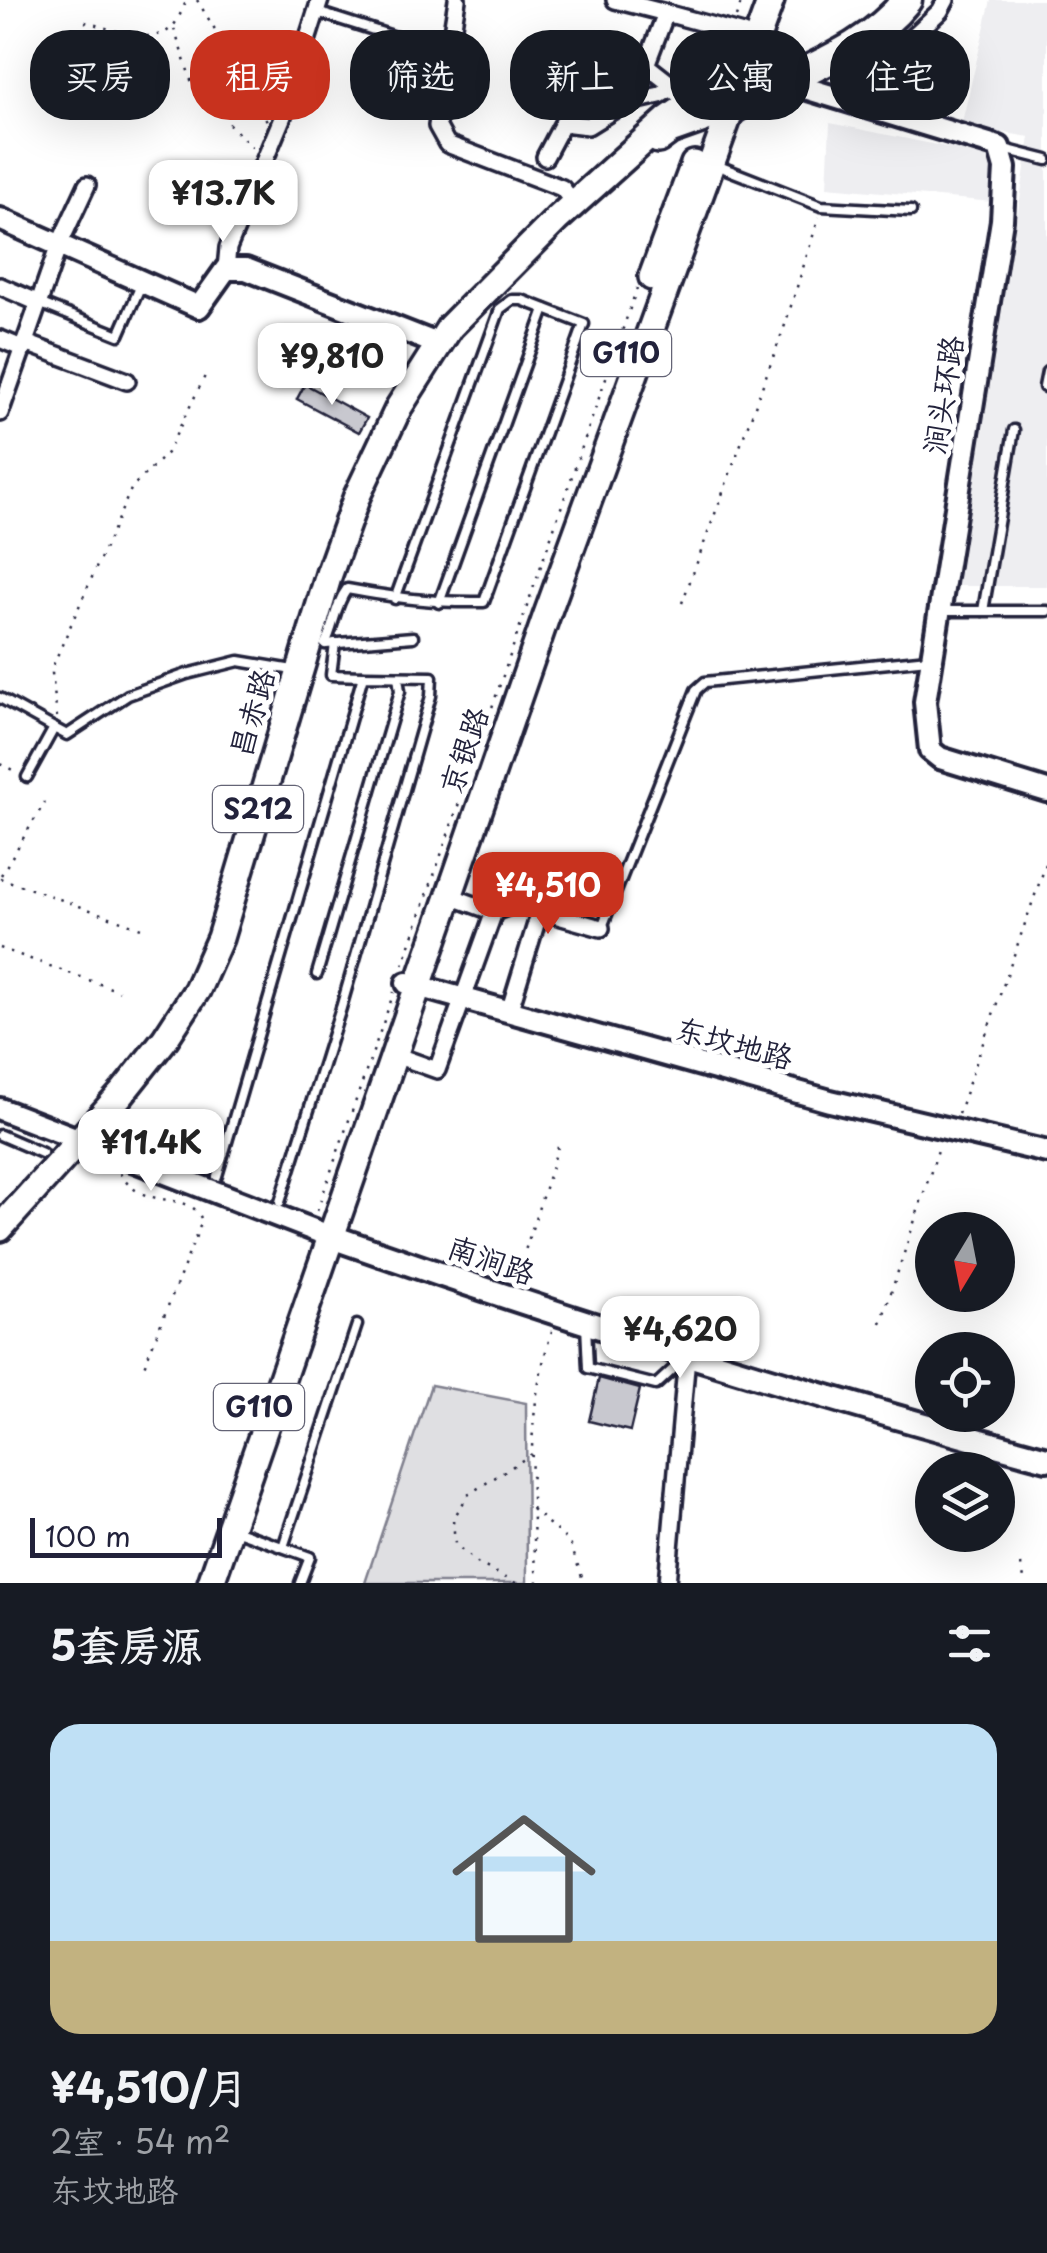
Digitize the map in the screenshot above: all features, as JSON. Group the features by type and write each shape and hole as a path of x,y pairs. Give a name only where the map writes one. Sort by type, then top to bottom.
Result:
{"highway":[{"path":"810,52 845,32 882,0"},
{"path":"810,72 882,26 907,0"}],"main road":[{"name":"京银路","path":"738,30 754,0"},
{"name":"京银路","path":"752,30 770,0"},
{"name":"昌赤路","path":"0,1228 165,1038 197,990 220,938 299,671 322,645 357,496 399,407 450,327 574,204 684,120"},
{"name":"昌赤路","path":"440,345 521,264 684,120"},
{"name":"京银路","path":"211,1583 224,1526 321,1232 704,120"},
{"name":"京银路","path":"535,616 712,163 711,120"},
{"name":"京银路","path":"321,1232 395,1055 407,978 450,896 522,653"},
{"name":"南涧路","path":"321,1232 509,1299 687,1356 853,1407 1047,1459"},
{"name":"京银路","path":"198,1583 224,1526"}],"street":[{"path":"453,30 457,0"},
{"path":"615,0 730,30"},
{"path":"920,30 946,0"},
{"path":"0,219 199,306 226,269 228,248 274,136 318,6"},
{"path":"666,13 646,66 670,78"},
{"path":"544,157 563,122 588,126 624,103 670,96"},
{"path":"438,120 437,126 448,144 562,188 574,204"},
{"path":"911,120 999,147"},
{"name":"涧头环路","path":"999,147 1005,168 1002,220 925,702 930,750 940,758 1047,792"},
{"path":"0,413 59,245 87,185"},
{"path":"226,269 246,269 440,345"},
{"path":"0,286 39,303"},
{"path":"0,338 126,381"},
{"path":"450,896 494,912 515,904 602,928"},
{"path":"509,1012 540,911"},
{"path":"395,1055 437,1070 494,912"},
{"name":"东坟地路","path":"407,978 509,1012 830,1101 1047,1152"},
{"path":"0,1109 321,1232"},
{"path":"666,1583 687,1356"}],"lane":[{"path":"318,6 384,30"},
{"path":"999,147 1047,160"},
{"path":"712,163 821,206 911,211"},
{"path":"39,303 120,335 142,282"},
{"path":"280,1202 431,696 432,677 331,675 322,645 333,628 339,600 346,589 395,599 484,602 584,324 512,300 500,309 395,599"},
{"path":"439,602 545,309"},
{"path":"1047,372 1047,387"},
{"path":"983,611 1014,430"},
{"path":"940,611 1047,611"},
{"path":"322,645 413,636"},
{"path":"602,928 696,690 705,682 932,659"},
{"path":"0,698 67,735 128,695 187,674 239,662 299,671"},
{"path":"218,1176 362,676"},
{"path":"317,974 400,690 398,677"},
{"path":"27,777 54,728"},
{"path":"0,1135 42,1153"},
{"path":"586,1324 588,1368 656,1385 687,1356"},
{"path":"283,1547 358,1325"},
{"path":"224,1526 310,1557 300,1583"}],"path":[{"path":"85,22 147,37 160,36 173,27 187,0"},
{"path":"196,0 215,30"},
{"path":"737,30 742,0"},
{"path":"173,27 190,77"},
{"path":"228,120 266,156"},
{"path":"266,120 274,136"},
{"path":"682,603 785,325 821,206"},
{"path":"321,1232 535,616 637,289"},
{"path":"54,728 54,663 132,487 167,454 208,370"},
{"path":"0,764 27,777"},
{"path":"45,802 0,877 144,929"},
{"path":"881,1323 1047,860"},
{"path":"0,948 119,991"},
{"path":"509,1299 558,1147"},
{"path":"125,1157 120,1176 135,1191 156,1200 191,1204 202,1221 142,1371"},
{"path":"538,1583 532,1508 532,1410 557,1315"},
{"path":"516,1583 477,1563 455,1544 453,1519 469,1494 532,1454"},
{"path":"532,1508 570,1543 584,1583"},
{"path":"1021,1565 1024,1583"}],"shaded area":[{"path":"991,0 1047,0 1047,586 958,586 1030,137 961,126 962,120 970,120 970,88"},
{"path":"830,123 990,156 993,202 827,187"},
{"path":"431,1385 526,1403 527,1583 365,1583"}],"building":[{"path":"305,384 367,418 359,432 297,399"},
{"path":"599,1378 640,1389 630,1431 589,1421"}]}
